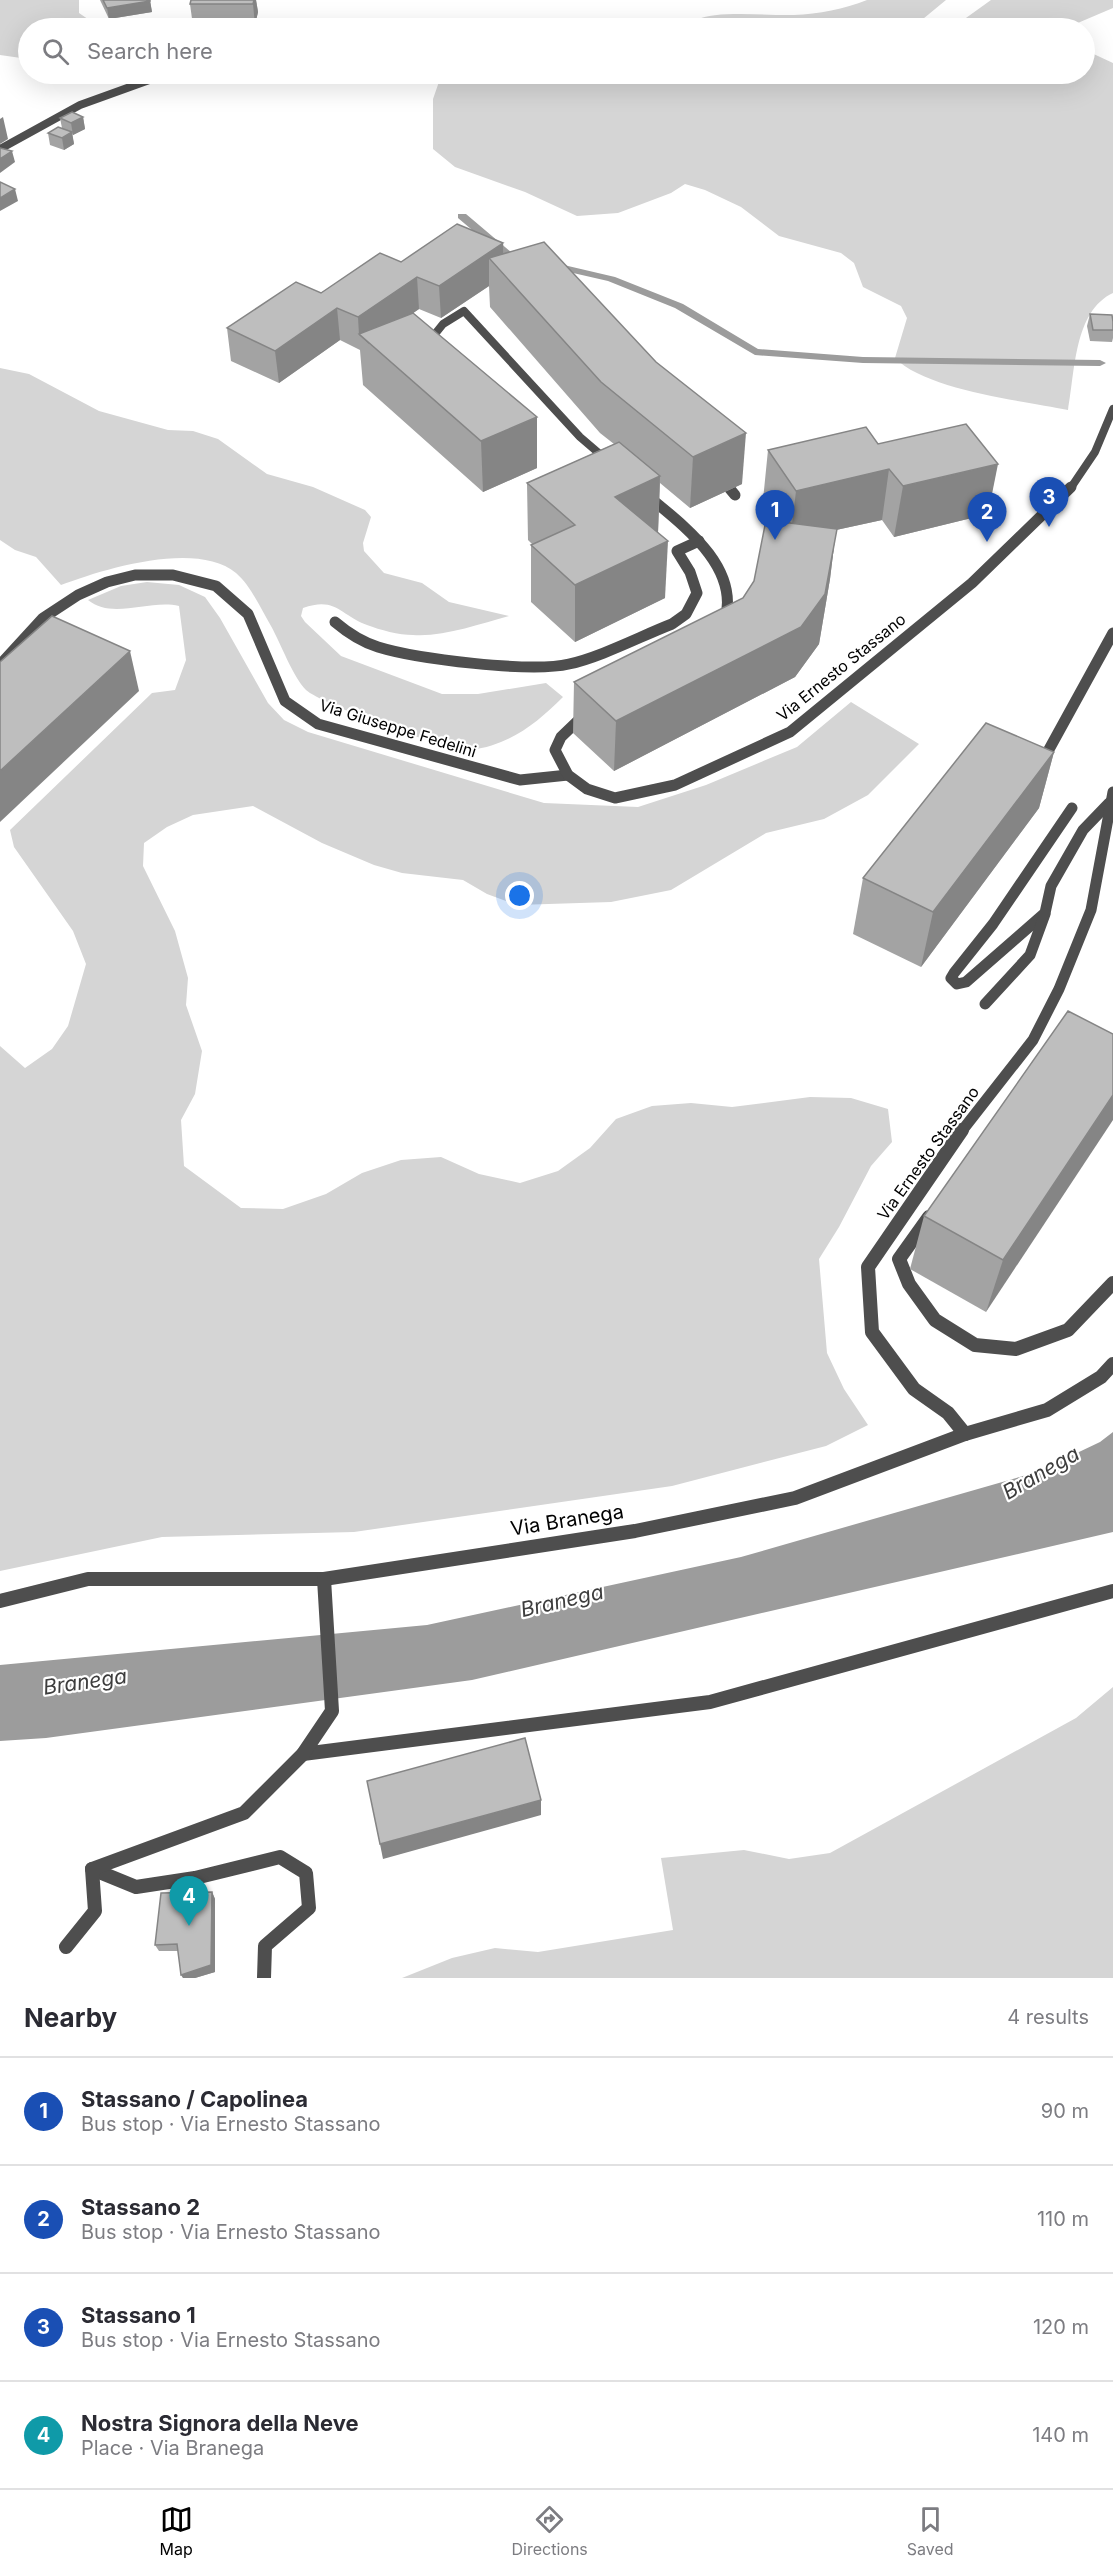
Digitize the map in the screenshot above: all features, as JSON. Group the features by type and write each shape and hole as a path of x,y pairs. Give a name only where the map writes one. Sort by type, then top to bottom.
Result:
{"street":[{"path":"0,149 30,130 79,105 138,84"},
{"path":"431,339 443,324 464,311 580,437 615,467"},
{"name":"Via Ernesto Stassano","path":"568,775 587,789 615,798 675,785 790,732 972,583 1030,525 1068,492 1095,452 1113,409"},
{"path":"642,490 699,541 724,577 729,612 721,628"},
{"path":"335,622 351,635 378,647 445,659 542,667 570,664 672,624 686,614 697,594 690,572 677,551 699,541"},
{"name":"Via Giuseppe Fedelini","path":"0,665 44,618 78,595 107,582 135,575 173,575 216,586 248,614 285,701 318,723 520,780 568,775"},
{"path":"1035,775 1113,633"},
{"path":"568,775 555,750 561,737 597,711"},
{"name":"Via Ernesto Stassano","path":"986,1004 1030,955 1045,913 1051,886 1083,830 1111,798"},
{"name":"Via Ernesto Stassano","path":"965,1434 948,1413 914,1389 872,1332 868,1267 954,1140 1033,1040 1059,989 1090,910 1111,798"},
{"path":"1045,913 966,982 957,984 951,978 993,924 1072,808"},
{"path":"939,1202 898,1259 909,1284 935,1320 975,1345 1016,1349 1068,1330 1113,1283"},
{"name":"Via Branega","path":"0,1601 88,1579 324,1579 635,1531 795,1498 965,1434 1047,1410 1101,1377 1113,1364"},
{"path":"92,1869 244,1813 303,1754 332,1711 324,1615 324,1579"},
{"path":"303,1754 710,1702 1113,1591"},
{"path":"92,1869 136,1887 195,1878 280,1857 306,1873 309,1908 265,1946 264,1978"},
{"path":"66,1947 95,1911 92,1869"}],"shaded area":[{"path":"0,0 79,0 79,13 86,18 18,18 18,58 0,55"},
{"path":"867,0 946,0 924,18 702,18 729,14 813,14"},
{"path":"991,0 1113,0 1113,8 1090,18 966,18"},
{"path":"1095,55 1113,63 1113,293 1100,302 1090,314 1083,328 1078,344 1068,410 976,393 951,386 909,369 895,358 907,318 901,306 863,287 854,263 841,253 779,236 741,207 705,190 685,184 671,193 618,213 577,216 525,192 455,167 433,149 433,99 438,84 1095,84"},
{"path":"0,368 29,374 99,411 168,430 193,431 218,439 267,474 313,487 365,510 371,517 363,543 364,551 384,573 422,583 449,602 509,616 449,632 413,635 372,627 331,605 323,604 303,608 301,616 305,622 341,656 442,694 478,694 546,683 563,697 533,724 510,738 485,747 471,750 459,749 414,736 360,716 335,706 306,690 292,669 251,591 236,573 219,563 175,558 150,561 125,565 61,585 36,557 15,550 0,540"},
{"path":"147,582 179,585 205,597 220,618 268,703 284,720 308,732 544,803 638,807 706,785 797,747 851,702 919,744 868,795 824,819 766,833 671,890 611,902 517,905 487,894 463,880 402,873 374,865 322,843 253,806 193,815 167,827 144,843 143,866 175,931 188,978 186,1005 202,1051 195,1094 181,1120 184,1166 241,1208 283,1209 326,1194 362,1173 401,1160 441,1157 479,1174 520,1183 558,1171 590,1148 616,1119 652,1106 691,1103 732,1107 810,1097 851,1098 888,1109 892,1142 871,1166 839,1227 819,1259 827,1353 844,1389 868,1425 826,1446 672,1486 354,1532 162,1537 0,1571 0,1046 25,1068 52,1049 68,1026 86,964 73,931 14,847 10,830 152,693 175,690 186,660 179,606 156,605 120,609 98,606 88,600 121,586"},
{"path":"1113,1687 1113,1978 402,1978 452,1958 495,1948 538,1952 673,1930 661,1858 744,1850 789,1859 830,1853 1076,1718"}],"water":[{"name":"Branega","path":"1113,1432 1113,1532 472,1680 46,1738 0,1741 0,1665 427,1625 741,1557 1037,1472 1100,1442"}],"building":[{"path":"103,0 150,0 150,1 107,8"},
{"path":"191,0 254,0 253,4 190,4"},
{"path":"72,112 83,117 71,123 60,118"},
{"path":"58,127 72,132 62,138 48,133"},
{"path":"0,148 12,151 0,159"},
{"path":"0,182 15,189 0,198"},
{"path":"457,224 503,243 439,286 417,277 358,317 337,308 275,351 227,328 296,282 321,293 380,253 401,262"},
{"path":"544,242 656,362 746,433 693,457 601,382 489,258"},
{"path":"413,313 537,417 481,441 359,334"},
{"path":"1090,314 1112,315 1113,330 1093,330"},
{"path":"966,424 998,464 903,486 889,469 796,491 768,450 866,427 878,444"},
{"path":"619,442 660,476 615,497 668,541 575,585 531,545 575,525 527,483"},
{"path":"766,520 837,529 825,594 801,627 616,721 574,682 743,598 754,581"},
{"path":"52,616 130,651 0,771 0,662"},
{"path":"986,723 1054,752 933,912 863,878"},
{"path":"1068,1011 1113,1034 1113,1095 1003,1260 924,1216"},
{"path":"525,1738 541,1800 380,1844 367,1781"},
{"path":"212,1892 211,1965 181,1975 177,1944 155,1945 161,1893"}],"waterway":[{"path":"462,216 508,255 525,259"},
{"path":"551,265 611,279 679,306 755,352 863,360 1100,363"}],"place":[{"name":"Stassano 1","path":"1049,527"},
{"name":"Stassano / Capolinea","path":"775,540"},
{"name":"Stassano 2","path":"987,542"},
{"name":"Nostra Signora della Neve","path":"189,1926"}]}
